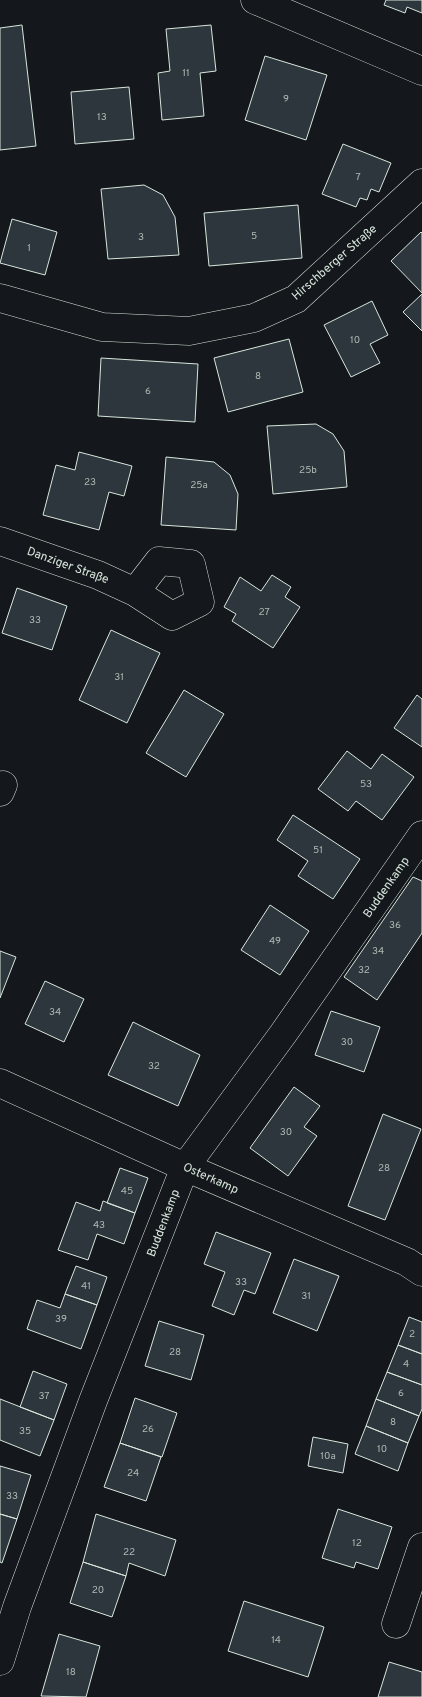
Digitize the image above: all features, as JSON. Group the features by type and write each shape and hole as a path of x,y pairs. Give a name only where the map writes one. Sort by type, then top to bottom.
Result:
{"street":[{"path":"254,0 422,71"},
{"name":"Hirschberger Straße","path":"0,298 102,327 189,331 254,318 296,299 422,183"},
{"name":"Danziger Straße","path":"0,540 98,575 135,592"},
{"name":"Buddenkamp","path":"0,1661 17,1607 93,1401 185,1167 284,1034 422,835"},
{"name":"Osterkamp","path":"0,1084 185,1167 407,1262 422,1272"},
{"path":"396,1624 422,1547"}],"building":[{"path":"386,0 422,0 422,13 407,7 405,13 384,5"},
{"path":"22,25 36,146 0,150 0,28"},
{"path":"211,25 216,71 200,73 204,116 162,120 158,73 170,71 166,29"},
{"path":"265,56 327,75 306,140 245,120"},
{"path":"129,87 134,139 75,144 71,92"},
{"path":"343,144 391,163 379,192 371,189 367,200 360,198 356,207 322,194"},
{"path":"144,185 163,195 175,217 179,255 108,259 101,189"},
{"path":"298,205 302,258 209,266 204,213"},
{"path":"12,219 57,232 45,275 0,263"},
{"path":"422,233 422,293 391,261"},
{"path":"422,294 422,331 403,312"},
{"path":"372,301 388,335 370,344 380,363 351,377 324,325"},
{"path":"289,339 303,392 228,412 214,358"},
{"path":"101,358 198,364 195,422 98,416"},
{"path":"316,424 333,434 344,451 347,487 273,494 267,426"},
{"path":"79,452 132,466 124,496 109,492 99,530 43,515 56,465 75,470"},
{"path":"166,457 214,462 230,475 238,494 236,530 161,525"},
{"path":"272,575 291,587 285,597 300,607 273,648 232,621 236,614 224,607 240,577 261,591"},
{"path":"17,588 67,606 52,650 2,633"},
{"path":"111,630 160,653 127,723 79,700"},
{"path":"184,690 224,714 186,777 146,753"},
{"path":"417,695 422,699 422,747 394,728"},
{"path":"347,751 371,769 382,754 414,777 382,820 356,801 348,811 318,789"},
{"path":"293,815 360,859 333,899 298,876 308,861 277,840"},
{"path":"413,877 422,881 422,933 377,1000 344,977"},
{"path":"270,905 309,931 280,975 241,950"},
{"path":"0,951 16,957 0,998"},
{"path":"45,981 84,999 64,1042 25,1024"},
{"path":"331,1011 380,1027 364,1072 315,1055"},
{"path":"133,1022 200,1055 178,1106 108,1075"},
{"path":"294,1087 320,1106 304,1127 317,1136 288,1176 250,1148"},
{"path":"383,1114 421,1129 385,1220 348,1206"},
{"path":"120,1168 148,1178 135,1213 107,1203"},
{"path":"103,1201 135,1213 124,1244 97,1234 88,1260 58,1250 76,1202 100,1211"},
{"path":"216,1232 271,1253 255,1294 244,1290 234,1315 212,1306 225,1272 204,1264"},
{"path":"294,1259 339,1276 317,1331 273,1313"},
{"path":"76,1266 107,1277 97,1305 65,1294"},
{"path":"65,1294 97,1305 81,1349 27,1329 37,1300 60,1308"},
{"path":"409,1317 422,1322 422,1354 398,1345"},
{"path":"159,1321 204,1335 191,1380 145,1366"},
{"path":"398,1345 422,1354 422,1385 387,1372"},
{"path":"33,1371 67,1384 54,1420 20,1407"},
{"path":"387,1372 422,1385 422,1409 419,1416 376,1399"},
{"path":"135,1398 177,1413 162,1457 120,1443"},
{"path":"0,1399 54,1420 40,1456 0,1440"},
{"path":"376,1399 419,1416 408,1443 366,1426"},
{"path":"366,1426 408,1443 398,1471 355,1454"},
{"path":"313,1437 348,1444 343,1473 308,1466"},
{"path":"120,1443 161,1457 146,1501 104,1487"},
{"path":"0,1466 31,1475 17,1519 0,1514"},
{"path":"338,1509 392,1527 378,1569 356,1562 354,1568 322,1558"},
{"path":"0,1514 17,1519 2,1563 0,1562"},
{"path":"96,1514 176,1540 165,1576 129,1563 126,1576 83,1562"},
{"path":"83,1562 126,1576 112,1617 70,1603"},
{"path":"244,1601 324,1627 308,1677 228,1651"},
{"path":"59,1634 100,1646 86,1697 41,1696"},
{"path":"389,1662 422,1672 422,1697 378,1697"}]}
